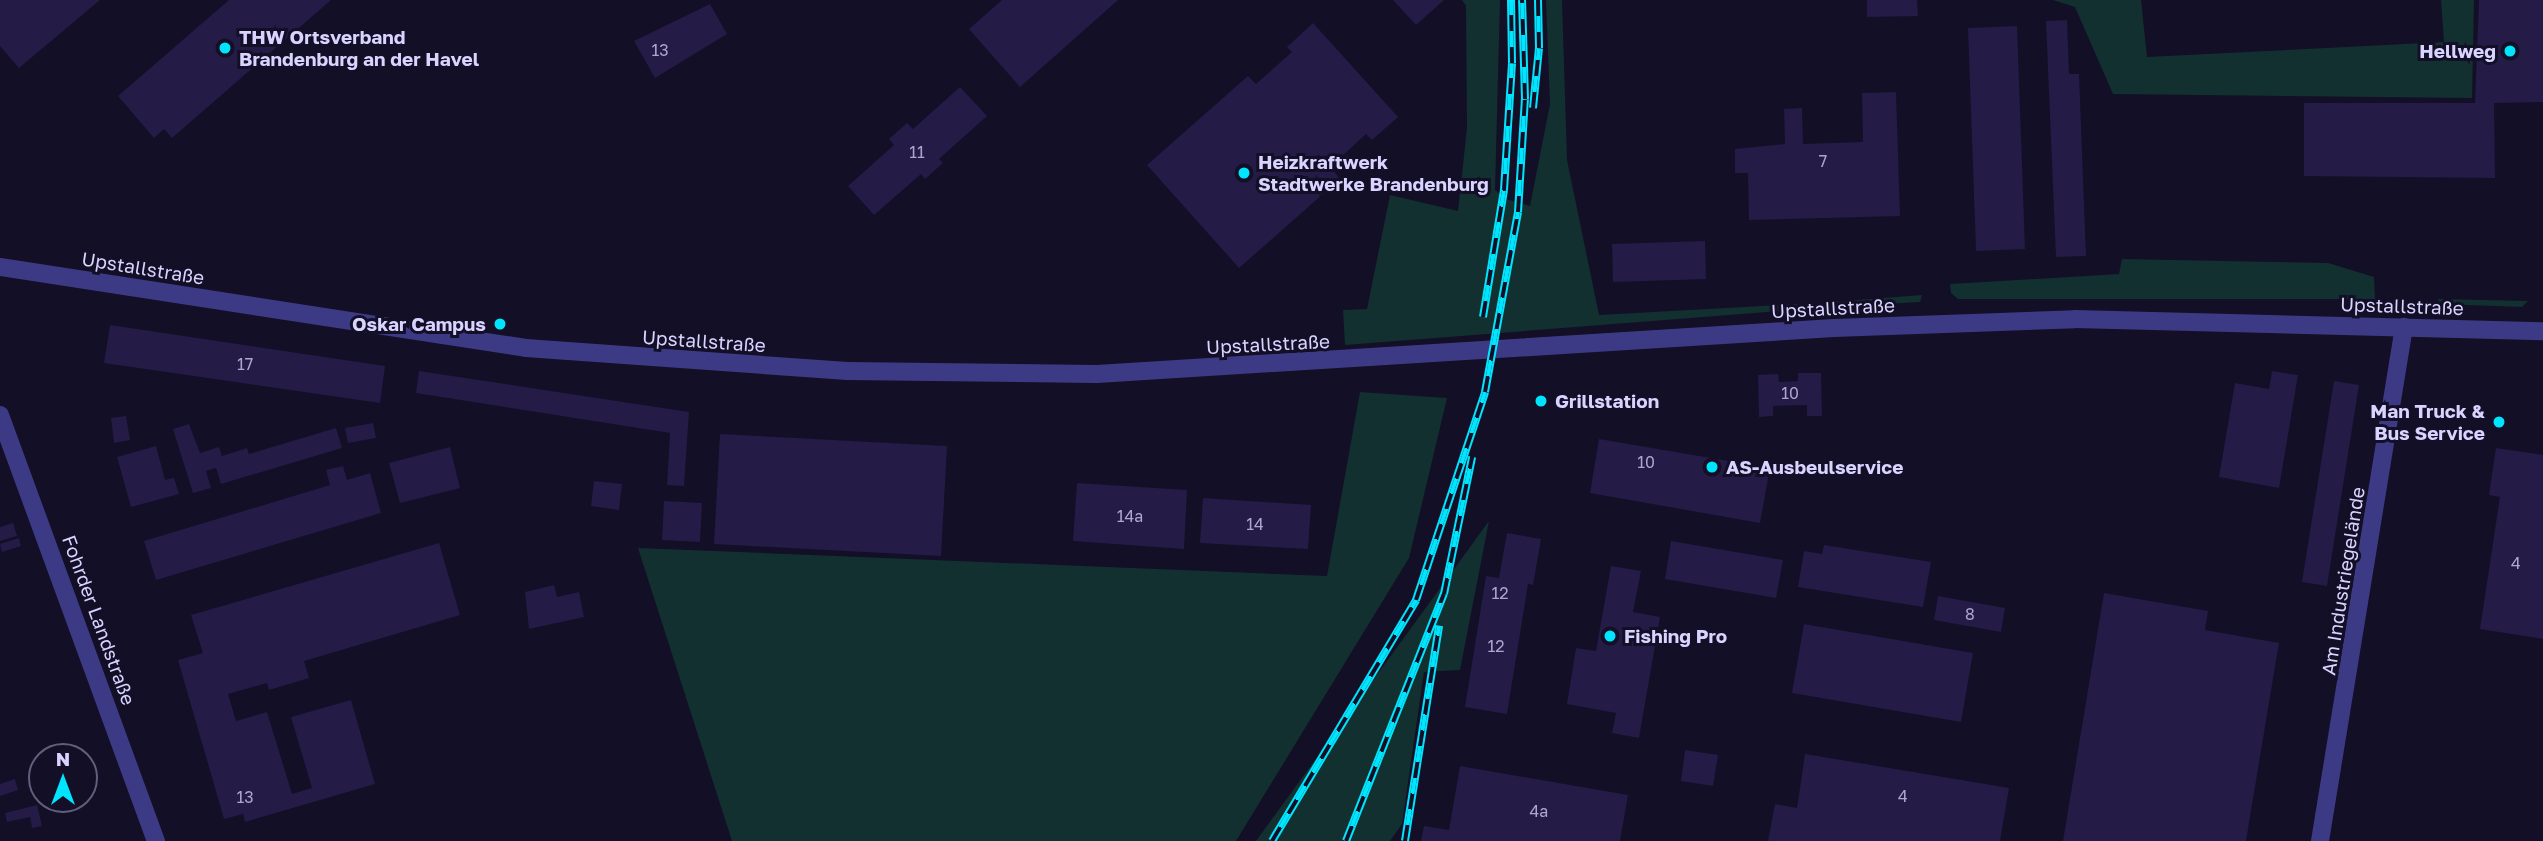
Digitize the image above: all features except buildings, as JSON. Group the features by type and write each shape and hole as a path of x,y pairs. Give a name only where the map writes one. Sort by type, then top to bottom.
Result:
{"street":[{"name":"Upstallstraße","path":"0,267 526,348 847,371 1097,374 1834,328 2075,319 2543,331"},
{"name":"Am Industriegelände","path":"2320,841 2404,327"},
{"name":"Fohrder Landstraße","path":"0,415 156,841"}],"green space":[{"path":"1462,0 1500,0 1495,190 1506,199 1530,206 1550,104 1546,0 1562,0 1567,160 1599,315 1797,304 1794,310 1345,345 1343,310 1367,309 1390,195 1458,211 1467,128 1466,6"},
{"path":"2053,0 2141,0 2147,57 2444,42 2441,0 2474,0 2472,98 2113,94 2075,7"},
{"path":"2122,259 2328,263 2374,277 2375,299 1958,299 1951,293 1950,284 2119,274"},
{"path":"1922,295 1920,302 1836,307 1832,302"},
{"path":"2438,299 2528,301 2522,307 2440,304"},
{"path":"1360,392 1447,398 1409,558 1236,841 732,841 638,548 1327,576"},
{"path":"1489,521 1460,670 1424,672 1402,824 1390,841 1256,841"}],"railway":[{"path":"1483,317 1504,190 1512,63 1511,0"},
{"path":"1272,841 1416,600 1485,392 1518,212 1525,99 1522,0"},
{"path":"1533,108 1539,48 1538,0"},
{"path":"1346,841 1444,594 1472,457"},
{"path":"1405,841 1439,626"}],"place":[{"name":"THW Ortsverband Brandenburg an der Havel","path":"225,48"},
{"name":"Hellweg","path":"2510,51"},
{"name":"Heizkraftwerk Stadtwerke Brandenburg","path":"1244,173"},
{"name":"Oskar Campus","path":"500,324"},
{"name":"Grillstation","path":"1541,401"},
{"name":"Man Truck & Bus Service","path":"2499,422"},
{"name":"AS-Ausbeulservice","path":"1712,467"},
{"name":"Fishing Pro","path":"1610,636"}]}
